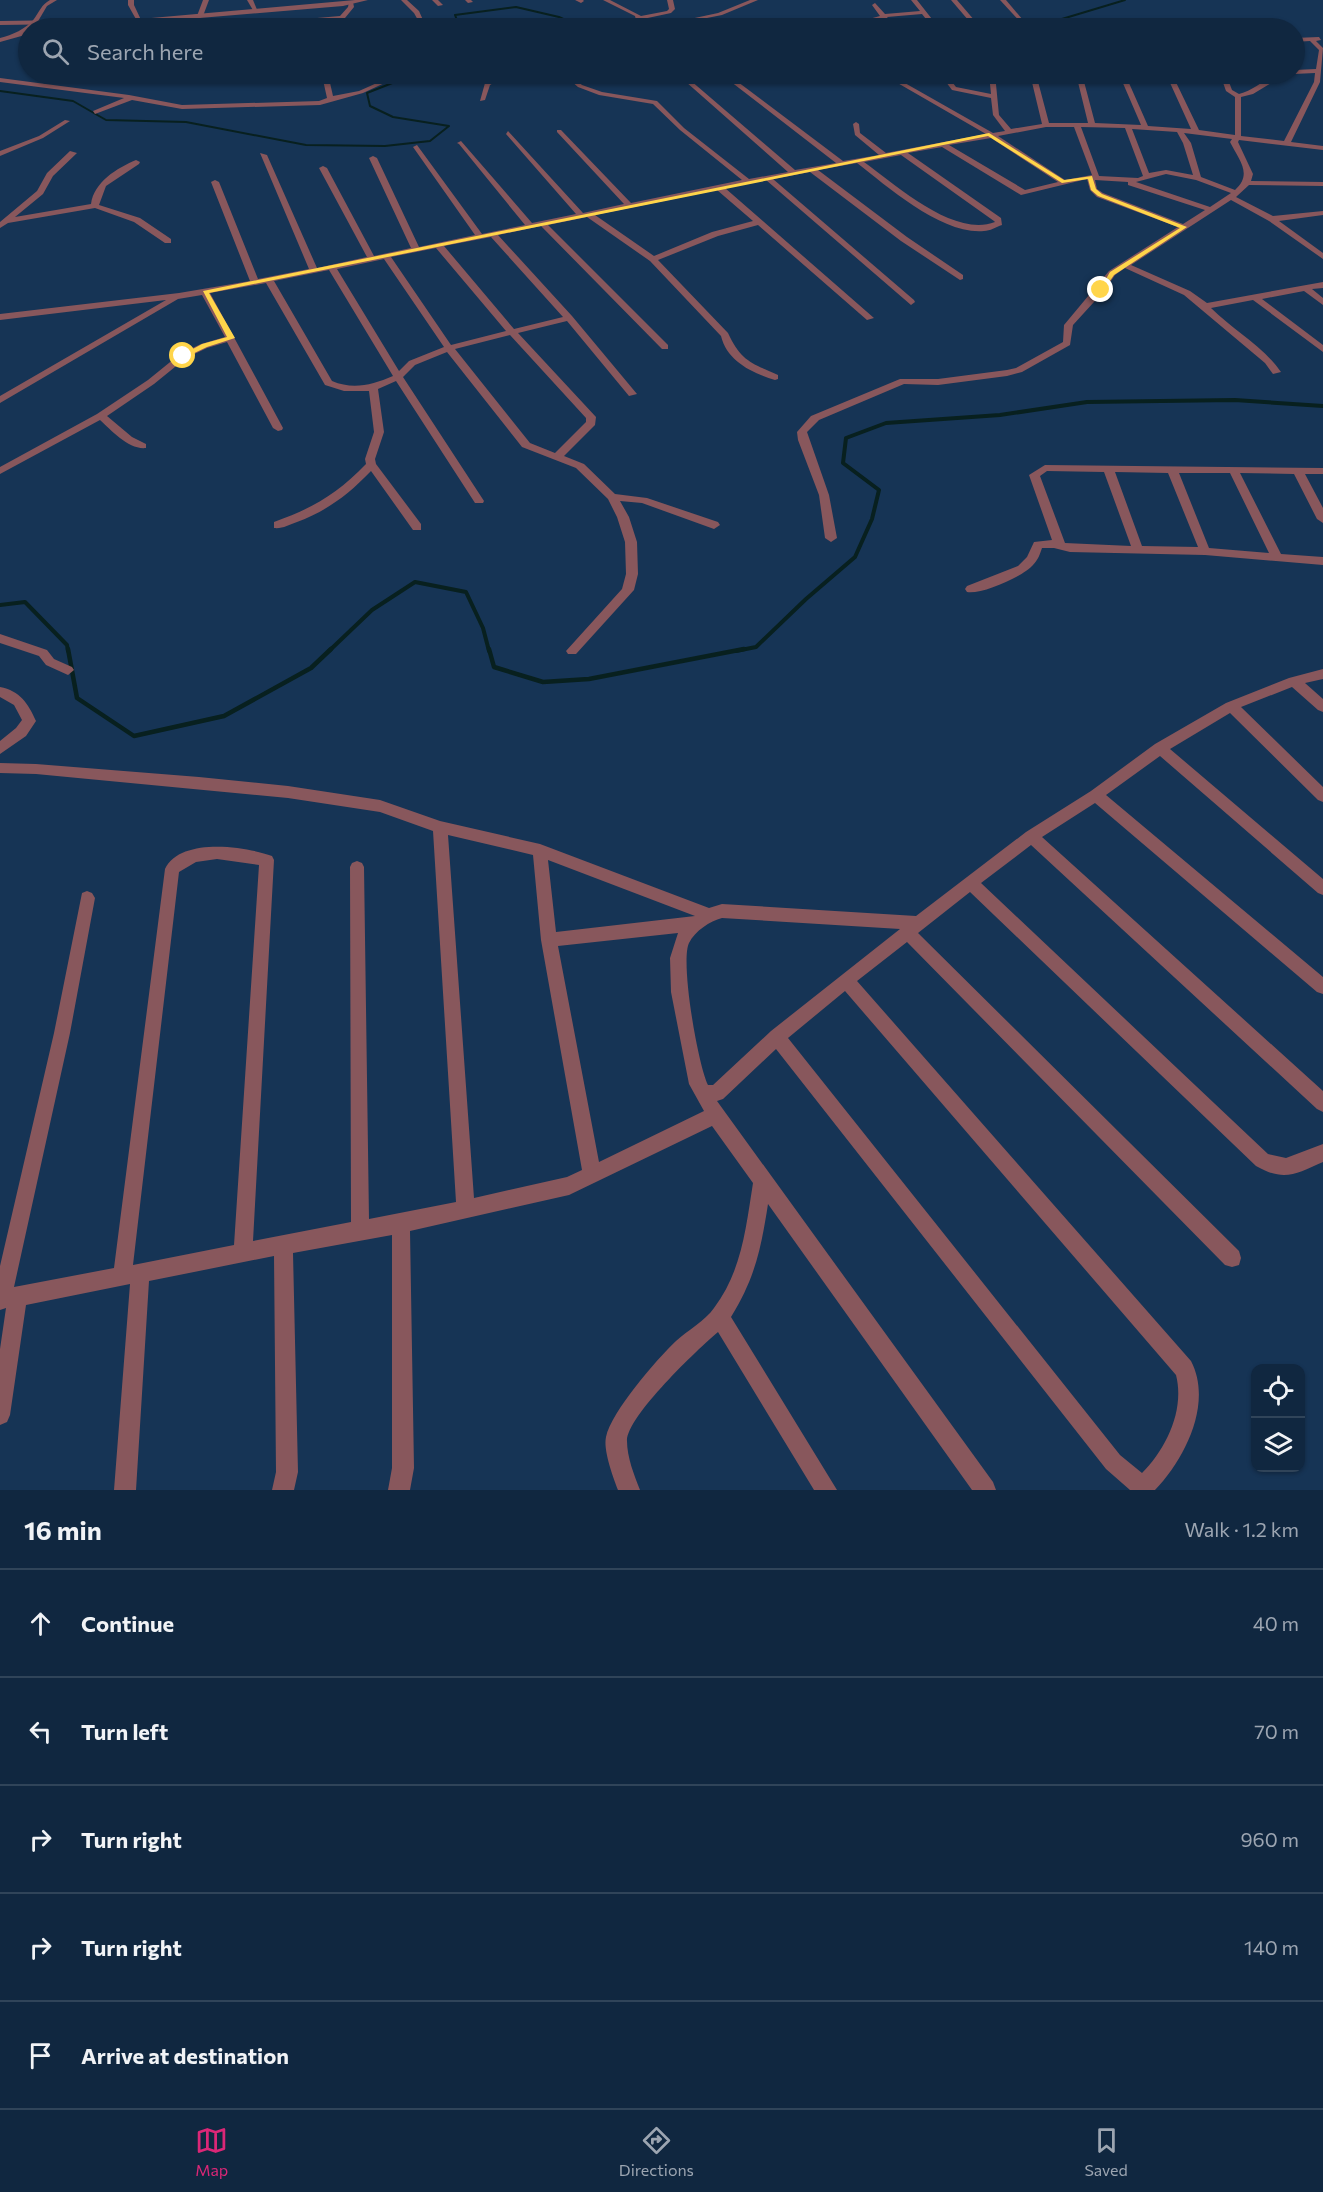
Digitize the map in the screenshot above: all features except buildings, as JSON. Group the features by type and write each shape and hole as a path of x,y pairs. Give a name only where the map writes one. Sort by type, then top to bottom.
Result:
{"street":[{"path":"37,18 45,5 54,0"},
{"path":"131,0 130,5 138,18"},
{"path":"200,16 206,0"},
{"path":"250,0 256,11"},
{"path":"176,18 366,0"},
{"path":"404,0 417,12 420,18"},
{"path":"606,0 640,18 669,12 672,9 670,0"},
{"path":"700,18 720,14 755,0"},
{"path":"914,0 929,18"},
{"path":"954,0 969,18"},
{"path":"1003,0 1020,18"},
{"path":"342,18 351,7 351,3"},
{"path":"875,5 886,16"},
{"path":"878,18 925,12"},
{"path":"224,18 231,14"},
{"path":"0,23 18,22"},
{"path":"0,40 16,35"},
{"path":"1305,39 1323,39"},
{"path":"1287,142 1317,82 1322,50 1311,39"},
{"path":"1305,72 1319,71"},
{"path":"0,80 18,82"},
{"path":"29,84 189,108 237,105 289,106 320,103 343,98 379,84"},
{"path":"327,84 330,99"},
{"path":"482,100 487,84"},
{"path":"578,84 601,94 655,102 682,129 747,182"},
{"path":"692,84 794,173"},
{"path":"737,84 841,164"},
{"path":"902,84 989,134 1064,182"},
{"path":"950,84 954,88 995,97"},
{"path":"993,84 999,121 1009,131"},
{"path":"1036,84 1046,125"},
{"path":"1082,84 1092,125"},
{"path":"1126,84 1144,127"},
{"path":"1174,84 1196,132"},
{"path":"1227,84 1229,91 1238,96 1251,93 1262,84"},
{"path":"831,538 824,495 803,440 802,432 806,426 815,418 903,381 938,382 1007,374 1019,370 1067,343 1069,325 1101,290 1112,273 1234,195 1250,180 1234,142 1238,135 1238,96"},
{"path":"95,112 131,98"},
{"path":"0,154 68,121"},
{"path":"856,124 857,134 884,155"},
{"path":"1076,124 1093,177 1094,190 1100,195 1184,227"},
{"path":"0,317 179,296 255,283 719,187 1046,125 1144,127 1238,135 1323,148"},
{"path":"1128,126 1147,177"},
{"path":"1179,130 1187,143 1198,178"},
{"path":"559,131 629,206"},
{"path":"508,134 586,215 653,259 725,336 727,348 747,364 775,377"},
{"path":"461,143 531,227"},
{"path":"942,144 1019,191 1035,192 1064,182 1093,177 1139,180 1166,172 1198,178 1234,195 1272,219 1323,257"},
{"path":"417,147 480,237"},
{"path":"857,160 957,227 979,230 999,223 998,220 900,152"},
{"path":"3,224 40,192 51,175 73,153"},
{"path":"263,155 314,270"},
{"path":"373,158 416,250"},
{"path":"94,206 97,190 136,162"},
{"path":"323,168 372,259"},
{"path":"811,170 960,277"},
{"path":"768,178 803,210 871,264 911,302"},
{"path":"1120,179 1211,210"},
{"path":"215,182 255,283"},
{"path":"1247,183 1323,184"},
{"path":"719,187 870,318"},
{"path":"3,224 94,206 137,220 168,241"},
{"path":"1272,219 1322,214"},
{"path":"653,259 715,234 758,222"},
{"path":"543,224 665,346"},
{"path":"494,235 569,318 632,394"},
{"path":"439,246 512,332 591,417 591,423 587,429 556,458"},
{"path":"386,256 449,348 526,445 580,466 612,497 623,517 631,542 632,573 628,590 572,651"},
{"path":"1125,265 1187,293 1268,361 1276,372"},
{"path":"332,268 398,377 479,501"},
{"path":"269,280 328,383 350,390 373,388 398,377 412,363 449,348 569,318"},
{"path":"1205,306 1323,285"},
{"path":"1305,288 1323,302"},
{"path":"205,292 279,428"},
{"path":"0,400 179,296"},
{"path":"1254,297 1323,349"},
{"path":"0,471 101,416 151,382 183,356 204,346 231,338"},
{"path":"373,388 380,432 370,459 371,464 417,527"},
{"path":"101,416 128,439 141,446"},
{"path":"278,525 331,503 349,489 371,464"},
{"path":"1059,543 1034,475 1045,468 1323,471"},
{"path":"1108,468 1138,550"},
{"path":"1172,469 1205,551"},
{"path":"1233,469 1276,555"},
{"path":"1298,471 1323,519"},
{"path":"612,497 643,500 714,525"},
{"path":"971,588 997,580 1026,566 1032,560 1038,545 1059,543 1070,548 1205,551 1276,555 1323,561"},
{"path":"0,639 43,653 50,662 68,670"},
{"path":"704,1094 717,1093 777,1037 846,980 1031,837 1096,795 1161,748 1231,706 1294,681 1323,674"},
{"path":"1294,681 1323,707"},
{"path":"0,692 9,693 19,701 29,721 21,732 0,748"},
{"path":"1231,706 1323,796"},
{"path":"1161,748 1323,888"},
{"path":"0,768 48,770 288,792 380,806 440,827 540,850 709,915"},
{"path":"1096,795 1323,987"},
{"path":"440,827 466,1210"},
{"path":"1031,837 1323,1102"},
{"path":"540,850 549,940 592,1175"},
{"path":"125,1490 131,1275 172,869 188,856 204,853 236,853 267,860 243,1252"},
{"path":"357,867 360,1230"},
{"path":"971,883 1262,1160 1274,1168 1284,1169 1323,1152"},
{"path":"0,1415 7,1299 62,1033 87,898"},
{"path":"985,1490 762,1182 716,1115 698,1084 679,992 678,958 682,939 694,925 709,915 722,911 753,911 913,927 1232,1258"},
{"path":"549,940 596,936 667,925 694,925"},
{"path":"777,1037 1113,1462 1134,1480 1145,1485 1157,1475 1183,1423 1189,1397 1187,1375 1175,1356 846,980"},
{"path":"7,1299 243,1252 400,1224 569,1186 716,1115"},
{"path":"629,1490 622,1472 616,1438 630,1410 681,1350 720,1317 740,1286 752,1248 762,1182"},
{"path":"399,1490 404,1468 400,1224"},
{"path":"283,1245 287,1472 283,1490"},
{"path":"720,1317 826,1490"}],"waterway":[{"path":"1065,18 1125,0"},
{"path":"456,18 455,15 516,7 561,18"},
{"path":"0,91 73,101 106,120 186,122 306,145 385,146 430,141 449,126 393,117 370,106 367,93 390,84"},
{"path":"736,651 756,647 806,599 855,557 872,519 879,490 843,463 846,438 886,423 1000,415 1087,402 1235,400 1323,406"},
{"path":"329,651 372,610 415,582 466,592 483,628 489,651"},
{"path":"0,605 25,602 67,645 68,651"},
{"path":"68,649 77,698 134,736 224,716 311,668 331,649"},
{"path":"489,649 494,667 543,682 589,679 744,649"}],"route":[{"path":"183,356 204,346 231,338 205,292 989,134 1064,182 1090,177 1094,190 1100,195 1184,227 1112,273 1101,290"}]}
